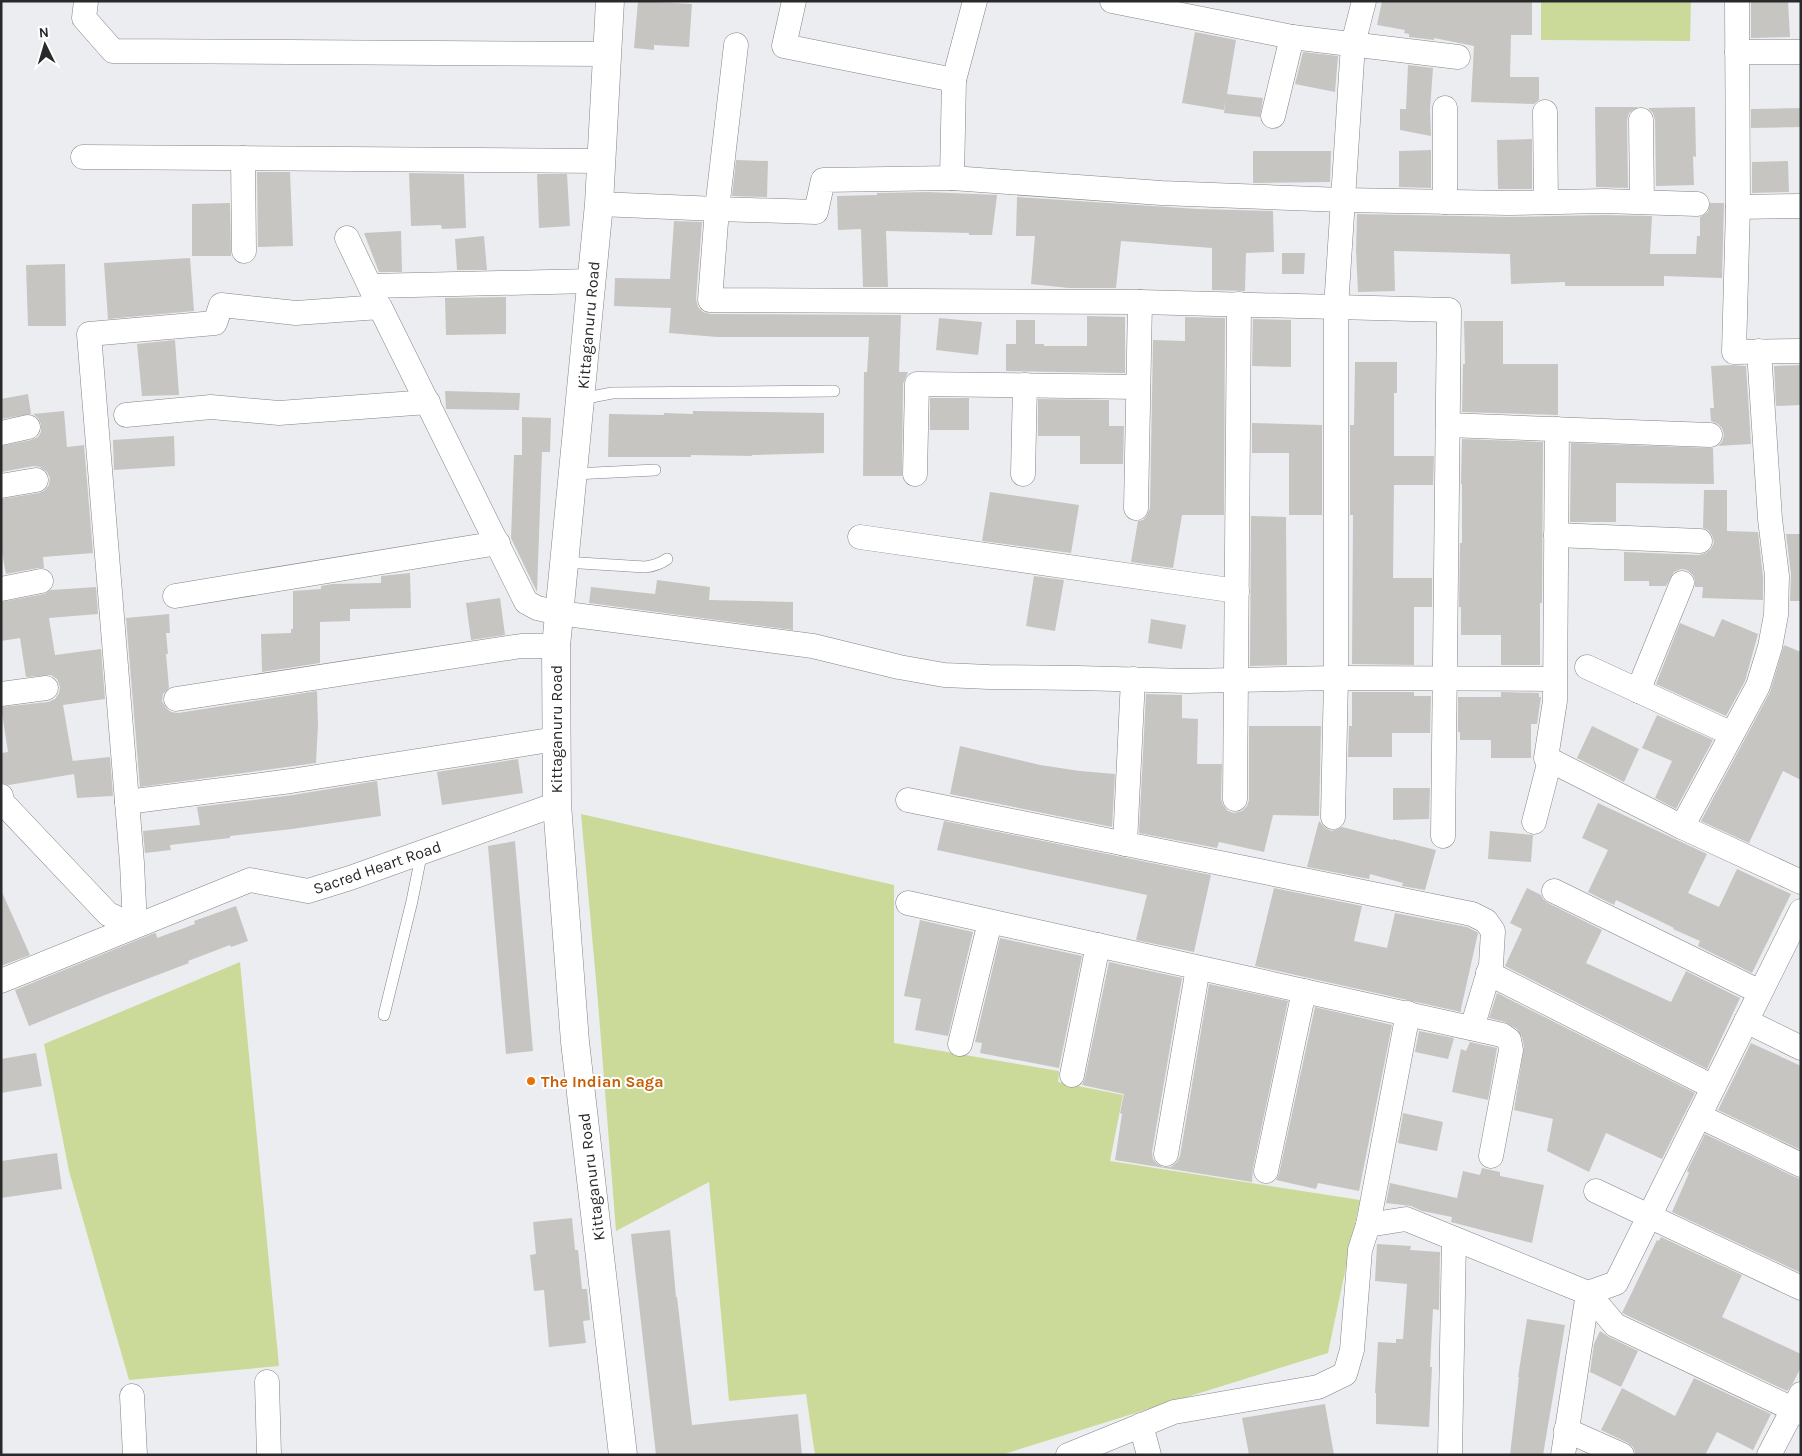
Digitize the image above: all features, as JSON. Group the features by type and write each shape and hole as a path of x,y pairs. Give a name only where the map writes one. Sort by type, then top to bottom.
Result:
{"street":[{"path":"86,1 84,18 113,52 608,54"},
{"name":"Kittaganuru Road","path":"610,1 599,204 556,646 556,739 557,804 575,1042 623,1455"},
{"path":"794,1 784,46 954,80"},
{"path":"952,178 954,80 975,1"},
{"path":"1112,1 1190,9 1292,37 1458,57"},
{"path":"1333,817 1336,678 1336,308 1353,44 1364,1"},
{"path":"1737,1 1738,207 1734,352 1801,351"},
{"path":"1273,116 1292,37"},
{"path":"736,45 717,209 710,300 1140,302 1449,310 1443,836"},
{"path":"1736,52 1801,52"},
{"path":"1445,108 1445,202"},
{"path":"1545,112 1546,202"},
{"path":"1641,120 1642,202"},
{"path":"83,157 602,161"},
{"path":"243,158 244,251"},
{"path":"599,204 816,212 823,180 952,178 1161,193 1344,200 1696,204"},
{"path":"1738,207 1801,206"},
{"path":"347,238 526,602 537,608 559,614 813,646 899,668 944,675 989,678 1187,681 1336,678 1554,679"},
{"path":"370,286 592,281"},
{"path":"1136,508 1140,302"},
{"path":"1235,799 1239,304"},
{"path":"1,796 2,802 108,914 135,926 127,802 89,334 215,323 220,305 296,313 380,307"},
{"path":"1682,827 1758,686 1770,647 1776,615 1777,576 1770,519 1759,351"},
{"path":"915,474 917,384 1138,387"},
{"path":"1023,474 1024,385"},
{"path":"126,415 211,408 278,413 428,402"},
{"path":"1448,425 1710,435"},
{"path":"1,433 28,427"},
{"path":"1557,429 1555,701 1546,758 1682,827 1801,882"},
{"path":"1,486 36,480"},
{"path":"1556,535 1700,541"},
{"path":"860,537 1237,591"},
{"path":"175,596 498,542"},
{"path":"1,589 41,581"},
{"path":"1638,691 1682,583"},
{"path":"176,699 521,646 556,646"},
{"path":"1587,667 1732,734"},
{"path":"1125,844 1133,679"},
{"path":"1,694 46,688"},
{"path":"127,802 291,781 556,739"},
{"path":"1534,822 1550,760"},
{"path":"908,800 1472,914 1486,921 1493,931 1491,965 1472,1028"},
{"name":"Sacred Heart Road","path":"1,981 250,880 308,891 350,878 557,804"},
{"path":"1554,891 1760,992"},
{"path":"908,903 1408,1013 1502,1036 1509,1040 1511,1050 1491,1156"},
{"path":"1588,1293 1616,1283 1760,992 1798,921"},
{"path":"960,1044 990,922"},
{"path":"1072,1075 1098,945"},
{"path":"1166,1154 1198,968"},
{"path":"1488,973 1713,1087"},
{"path":"1266,1171 1304,991"},
{"path":"1068,1455 1174,1412 1318,1387 1345,1374 1352,1350 1360,1250 1368,1224 1408,1013"},
{"path":"1746,1021 1801,1048"},
{"path":"1699,1116 1801,1165"},
{"path":"1596,1191 1801,1288"},
{"path":"1368,1224 1406,1219 1588,1293 1615,1325 1798,1405 1769,1455"},
{"path":"1450,1455 1454,1239"},
{"path":"1563,1455 1588,1293"},
{"path":"267,1382 269,1455"},
{"path":"132,1396 135,1455"},
{"path":"1141,1425 1149,1455"},
{"path":"1566,1430 1622,1455"}],"lane":[{"path":"581,399 612,393 834,391"},
{"path":"574,474 655,470"},
{"path":"564,562 653,566 661,564 667,559"},
{"path":"384,1015 422,852"}],"green space":[{"path":"1541,1 1691,1 1690,41 1541,40"},
{"path":"581,814 894,885 894,1043 1059,1071 1058,1082 1123,1095 1110,1161 1360,1200 1328,1353 1001,1455 815,1455 806,1394 729,1401 709,1182 616,1231"},
{"path":"240,962 279,1366 129,1380 69,1171 44,1044"}],"building":[{"path":"638,1 692,4 689,47 654,45 654,50 634,48"},
{"path":"1382,1 1532,1 1532,35 1511,35 1510,77 1539,77 1539,100 1534,104 1471,102 1474,46 1434,38 1434,40 1409,37 1409,34 1404,33 1405,30 1377,25"},
{"path":"1751,1 1788,1 1790,37 1751,38"},
{"path":"1195,32 1236,40 1227,94 1263,98 1260,117 1224,113 1226,99 1224,110 1182,103"},
{"path":"1303,52 1338,56 1335,92 1295,84"},
{"path":"1408,65 1433,68 1430,109 1431,136 1400,130 1400,109 1406,109"},
{"path":"1595,107 1638,107 1629,113 1627,120 1628,188 1596,187"},
{"path":"1695,107 1696,157 1693,156 1694,185 1656,186 1655,120 1653,113 1648,108"},
{"path":"1801,108 1801,127 1751,128 1751,109"},
{"path":"1532,139 1532,189 1498,189 1497,140"},
{"path":"1431,150 1431,188 1399,187 1399,151"},
{"path":"1253,151 1331,151 1330,182 1253,183"},
{"path":"736,160 768,161 767,197 732,196"},
{"path":"1788,161 1789,192 1752,193 1752,162"},
{"path":"257,172 290,172 293,246 258,247"},
{"path":"409,173 464,174 466,228 442,229 441,225 411,226"},
{"path":"537,174 567,174 570,226 539,228"},
{"path":"928,192 997,195 992,235 886,231 888,287 863,287 861,229 838,230 837,196"},
{"path":"1017,197 1198,209 1273,211 1274,252 1246,253 1245,291 1212,290 1212,248 1121,241 1116,288 1069,288 1031,284 1035,236 1016,236"},
{"path":"230,203 231,256 192,256 192,204"},
{"path":"1710,203 1724,203 1722,278 1664,276 1664,286 1565,286 1565,282 1511,284 1510,254 1394,251 1395,291 1358,292 1357,214 1509,217 1652,216 1650,254 1696,254 1697,236 1700,236 1700,217 1708,212"},
{"path":"674,221 702,222 696,299 698,307 703,312 710,314 901,315 899,372 908,372 903,384 902,476 863,476 864,372 867,372 869,337 717,337 669,333 671,308 614,306 615,278 670,279"},
{"path":"401,231 402,272 379,272 364,233"},
{"path":"484,236 487,270 457,270 455,239"},
{"path":"1282,253 1305,253 1304,274 1282,274"},
{"path":"190,258 194,311 108,319 104,263"},
{"path":"65,264 66,326 28,326 26,265"},
{"path":"506,297 506,334 446,335 445,298"},
{"path":"1087,316 1125,317 1125,373 1006,371 1006,344 1016,344 1016,320 1035,320 1035,344 1044,344 1044,346 1087,346"},
{"path":"1185,317 1225,318 1224,515 1182,515 1173,568 1131,562 1138,521 1143,520 1150,508 1153,340 1185,341"},
{"path":"939,318 982,322 978,355 936,350"},
{"path":"1253,319 1291,320 1291,367 1252,366"},
{"path":"1464,321 1503,321 1503,364 1558,364 1558,415 1462,412 1463,364 1465,364"},
{"path":"175,340 179,395 142,396 137,344"},
{"path":"1355,362 1397,362 1397,393 1394,393 1394,456 1434,456 1433,485 1394,485 1393,578 1432,578 1432,607 1414,607 1414,665 1352,664 1353,515 1350,515 1350,425 1354,425"},
{"path":"1801,365 1801,405 1776,406 1774,366"},
{"path":"1711,366 1746,366 1751,444 1718,446 1722,442 1724,435 1722,428 1711,421 1710,408 1714,408"},
{"path":"445,391 520,393 519,410 446,409"},
{"path":"28,394 31,414 1,419 1,399"},
{"path":"930,398 969,398 969,430 930,430"},
{"path":"1038,399 1109,400 1109,426 1124,426 1123,464 1080,464 1080,436 1038,436"},
{"path":"64,411 67,447 84,445 93,553 43,557 44,568 6,574 1,547 1,499 44,491 49,485 50,478 47,472 40,467 34,466 1,472 1,446 38,437 41,432 41,424 33,414"},
{"path":"693,411 824,413 824,453 752,456 608,457 609,414 693,414"},
{"path":"522,417 551,418 550,452 542,452 537,592 511,538 514,455 522,455"},
{"path":"1252,423 1322,425 1322,515 1289,515 1289,453 1252,453"},
{"path":"174,436 175,466 114,470 113,440"},
{"path":"1462,439 1543,442 1540,665 1501,665 1501,635 1461,635 1461,607 1459,607 1460,543 1462,543"},
{"path":"1571,443 1713,448 1714,484 1616,483 1616,522 1570,522"},
{"path":"1704,490 1727,490 1727,531 1758,532 1763,577 1763,600 1702,598 1703,587 1695,587 1693,575 1687,570 1681,569 1674,572 1666,586 1649,586 1649,581 1624,581 1624,552 1699,555 1711,549 1714,542 1712,535 1703,528"},
{"path":"990,492 1079,505 1071,553 982,541"},
{"path":"1251,516 1286,517 1287,665 1250,666"},
{"path":"1786,534 1801,534 1801,601 1790,601 1791,574"},
{"path":"410,573 411,608 350,609 350,621 320,622 320,663 262,672 261,634 291,633 291,629 293,629 293,591 321,589 321,586 332,584 381,583 381,576"},
{"path":"1034,576 1064,580 1055,631 1026,626"},
{"path":"657,580 710,587 709,600 793,602 793,630 589,603 591,587 655,594"},
{"path":"96,587 98,614 49,618 55,655 101,649 105,699 63,705 73,761 110,757 113,796 77,798 74,774 9,785 1,783 1,753 8,752 1,707 48,702 55,699 60,687 57,679 51,675 26,677 20,638 1,641 1,602 44,594 51,590"},
{"path":"500,598 505,635 471,640 466,603"},
{"path":"169,614 170,633 166,633 168,654 166,654 169,688 163,694 162,701 166,708 171,712 178,713 317,691 316,763 140,787 126,618"},
{"path":"1151,619 1186,625 1182,649 1148,643"},
{"path":"1722,619 1758,634 1745,681 1726,716 1656,684 1680,623 1714,637"},
{"path":"1784,645 1801,652 1801,780 1783,771 1749,843 1701,821 1770,692"},
{"path":"1352,692 1414,692 1414,696 1431,696 1430,733 1392,733 1392,757 1348,757 1349,726 1352,726"},
{"path":"1501,692 1539,693 1539,697 1541,697 1537,724 1531,724 1531,758 1491,758 1491,740 1460,740 1460,732 1458,732 1458,697 1501,697"},
{"path":"1146,694 1182,695 1182,718 1198,719 1197,764 1222,764 1221,799 1228,811 1234,813 1242,811 1247,806 1249,800 1249,726 1321,726 1319,816 1273,815 1264,852 1219,842 1217,848 1139,833"},
{"path":"1657,715 1713,740 1676,809 1655,798 1672,761 1642,748"},
{"path":"1592,726 1639,749 1624,782 1577,758"},
{"path":"960,746 1040,765 1115,774 1112,827 950,794"},
{"path":"518,759 523,793 442,805 437,772"},
{"path":"377,781 381,816 170,845 171,850 145,853 143,831 200,825 197,807 293,795"},
{"path":"1393,788 1430,788 1429,819 1393,820"},
{"path":"1598,803 1707,854 1688,893 1719,907 1737,869 1791,894 1752,973 1698,946 1700,941 1674,928 1616,900 1614,905 1588,892 1608,850 1582,838"},
{"path":"944,821 1211,875 1194,952 1136,940 1147,895 937,850"},
{"path":"1319,821 1325,828 1332,831 1342,827 1436,850 1425,890 1402,886 1403,883 1370,874 1369,879 1307,867"},
{"path":"1490,831 1533,835 1531,862 1488,859"},
{"path":"515,841 533,1051 506,1054 488,846"},
{"path":"1274,888 1362,906 1354,941 1387,948 1395,913 1467,927 1477,932 1461,1012 1255,966"},
{"path":"1527,888 1541,895 1548,903 1602,930 1586,963 1671,1002 1686,971 1740,998 1707,1069 1505,966 1522,929 1510,923"},
{"path":"1,890 30,955 1,966"},
{"path":"236,906 248,941 231,947 230,945 188,961 189,963 29,1026 15,990 152,934 156,933 157,938 195,924 194,921"},
{"path":"920,920 973,932 948,1036 915,1030 921,999 904,996"},
{"path":"1000,938 1082,956 1059,1068 980,1053 982,1043 975,1042"},
{"path":"1109,962 1182,978 1152,1152 1153,1159 1163,1167 1171,1167 1180,1156 1209,984 1288,1001 1253,1168 1252,1182 1115,1160 1124,1094 1082,1085"},
{"path":"1497,993 1695,1093 1662,1159 1606,1133 1589,1172 1547,1151 1553,1119 1514,1110 1524,1047 1522,1037 1517,1029 1505,1022 1489,1018"},
{"path":"1315,1007 1392,1025 1359,1191 1318,1183 1316,1189 1276,1180 1279,1174"},
{"path":"1419,1031 1454,1038 1448,1059 1415,1052"},
{"path":"1470,1042 1497,1048 1488,1100 1452,1092 1461,1049 1466,1051"},
{"path":"1751,1043 1801,1066 1801,1150 1718,1110"},
{"path":"36,1053 42,1086 1,1093 1,1059"},
{"path":"1403,1113 1443,1122 1437,1151 1398,1143"},
{"path":"1705,1134 1801,1179 1801,1273 1672,1212 1689,1173 1687,1171"},
{"path":"57,1153 62,1189 1,1198 1,1161"},
{"path":"1482,1168 1500,1172 1500,1176 1544,1185 1532,1243 1451,1222 1452,1217 1422,1211 1411,1206 1386,1203 1390,1183 1457,1198 1463,1171 1480,1175"},
{"path":"572,1218 582,1289 587,1289 590,1320 583,1321 586,1343 549,1347 544,1290 534,1291 530,1255 536,1254 533,1222"},
{"path":"670,1230 676,1297 692,1425 798,1414 802,1455 656,1455 631,1234"},
{"path":"1661,1237 1742,1275 1722,1317 1801,1354 1801,1367 1787,1391 1622,1313 1657,1240 1659,1241"},
{"path":"1377,1244 1411,1246 1410,1250 1440,1252 1439,1310 1433,1309 1429,1427 1376,1424 1375,1393 1378,1342 1396,1343 1396,1339 1403,1339 1407,1284 1375,1281"},
{"path":"1527,1319 1565,1325 1543,1455 1510,1455 1518,1377"},
{"path":"1600,1331 1638,1351 1621,1387 1590,1372 1594,1344"},
{"path":"1694,1378 1771,1414 1753,1450 1717,1432 1705,1455 1636,1455 1633,1447 1628,1443 1601,1430 1622,1388 1675,1416"},
{"path":"1325,1404 1334,1455 1249,1455 1242,1418"}],"place":[{"name":"The Indian Saga","path":"531,1081"}]}
